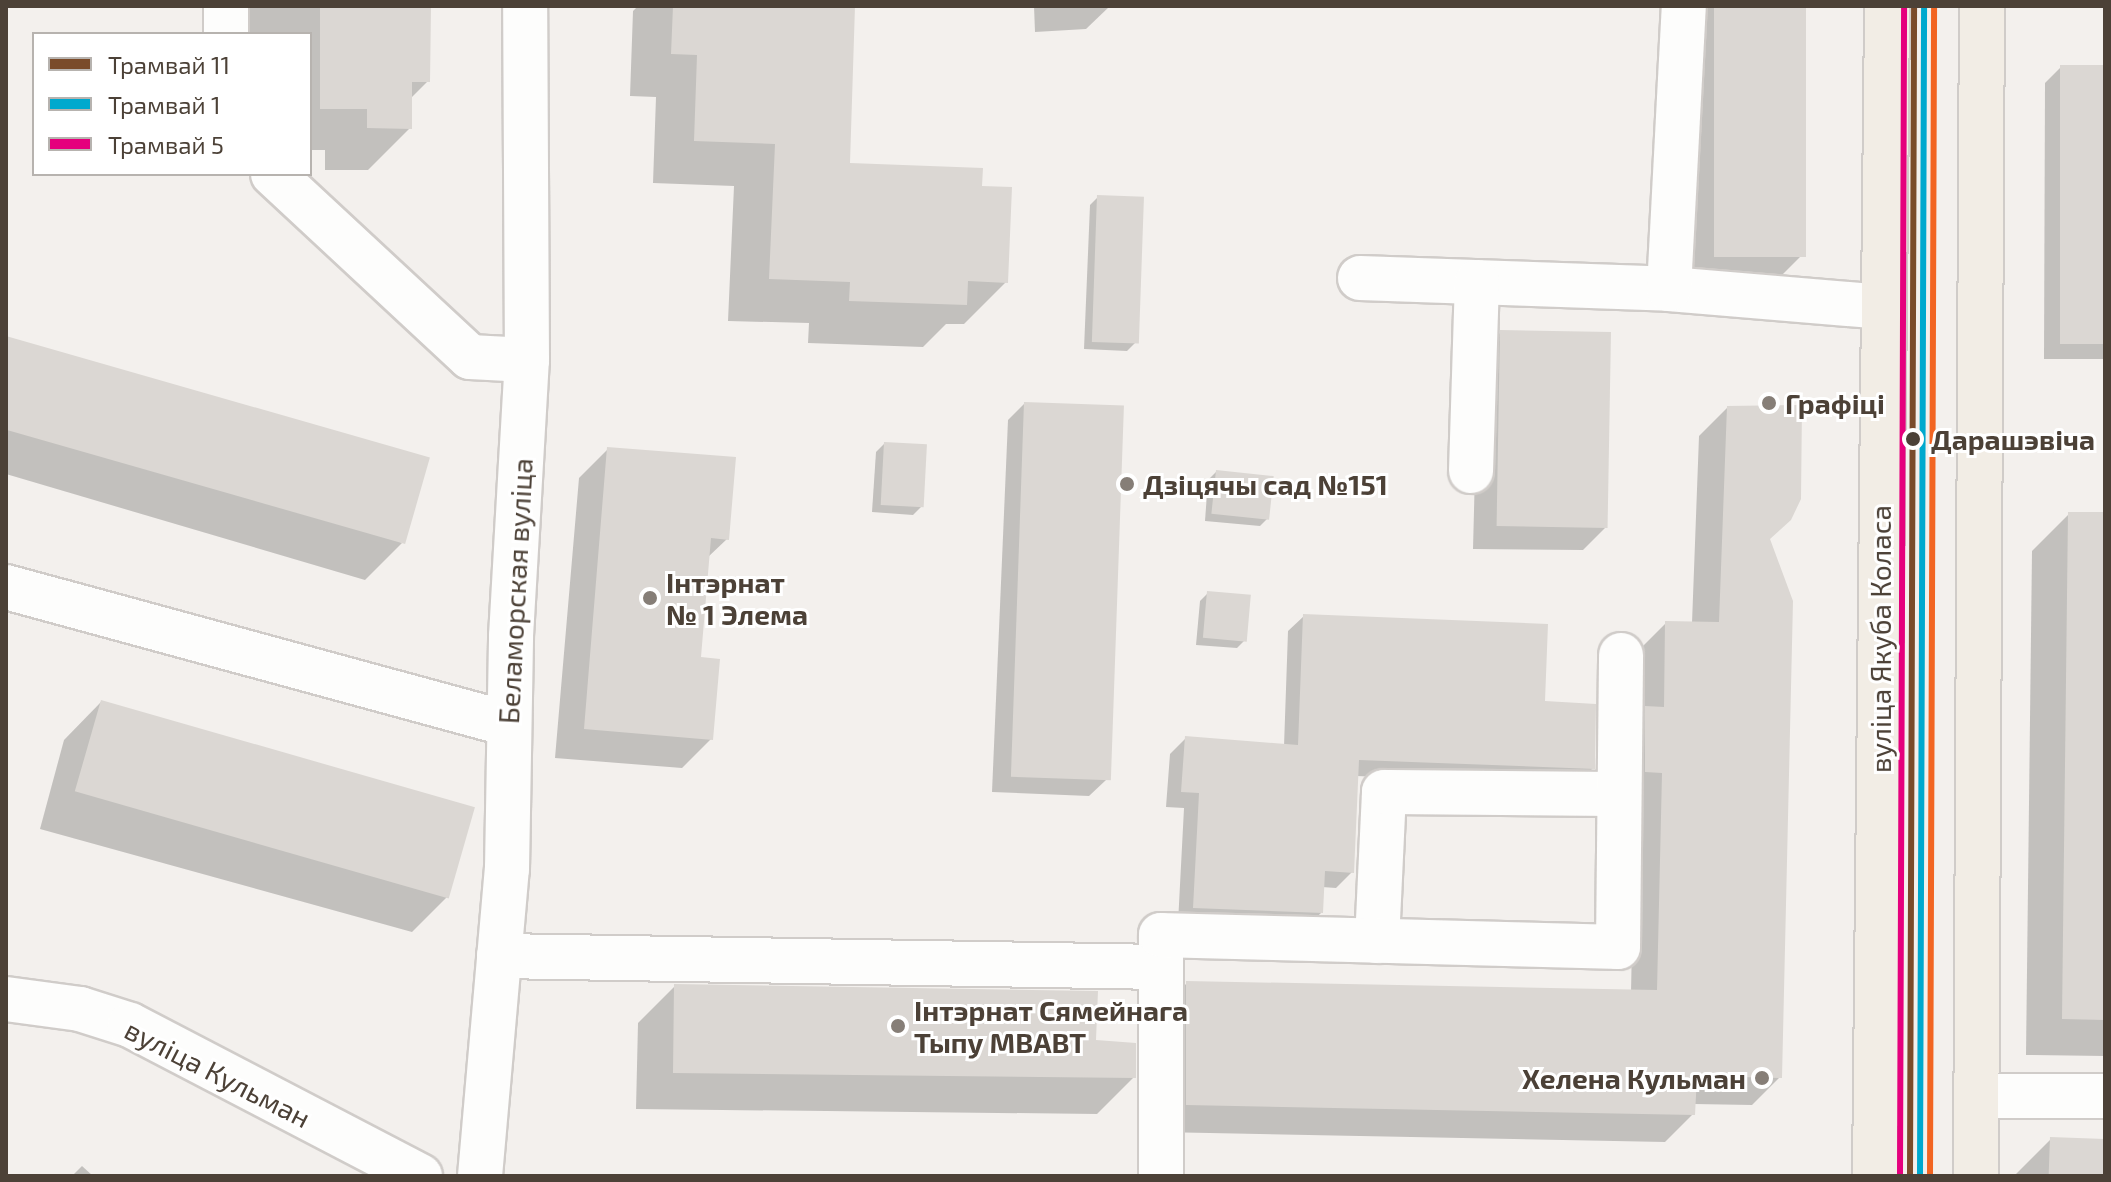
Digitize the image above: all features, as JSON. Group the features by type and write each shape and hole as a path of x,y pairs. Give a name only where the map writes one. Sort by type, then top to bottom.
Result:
{"main road":[{"name":"вуліца Якуба Коласа","path":"1875,1176 1887,6"},
{"path":"1976,1176 1982,6"}],"street":[{"path":"226,6 226,32"},
{"name":"Беламорская вуліца","path":"480,1176 507,869 509,724 527,360 525,6"},
{"path":"1669,289 1684,6"},
{"path":"275,176 470,357 527,360"},
{"path":"1360,278 1669,289 1882,307"},
{"path":"1471,471 1477,282"},
{"path":"6,587 509,724"},
{"path":"1161,1176 1161,935 1618,947 1621,655"},
{"path":"1377,941 1384,792 1619,794"},
{"path":"499,956 1161,967"},
{"name":"вуліца Кульман","path":"6,999 80,1009 130,1025 420,1176"},
{"path":"1977,1096 2105,1096"}],"building":[{"path":"320,6 431,6 430,82 412,82 412,129 367,128 367,109 320,109"},
{"path":"673,6 855,6 850,163 983,168 982,186 1012,187 1008,283 968,281 967,305 849,301 850,282 769,279 775,144 694,141 697,55 671,54"},
{"path":"1714,6 1806,6 1806,257 1714,257"},
{"path":"2060,65 2105,65 2105,344 2060,344"},
{"path":"1097,195 1144,197 1139,344 1092,342"},
{"path":"1500,330 1611,332 1608,528 1497,526"},
{"path":"6,336 430,458 405,544 6,430"},
{"path":"1024,402 1124,405 1111,780 1011,777"},
{"path":"1802,405 1801,499 1791,520 1770,539 1793,601 1782,1078 1697,1076 1695,1115 1186,1105 1186,981 1657,990 1662,773 1645,772 1645,706 1664,707 1665,621 1719,622 1727,406"},
{"path":"884,442 927,444 924,507 881,505"},
{"name":"Інтэрнат № 1 Элема","path":"607,447 736,457 729,540 711,538 701,657 720,659 713,740 584,729"},
{"path":"1216,470 1274,476 1269,520 1211,514"},
{"path":"2068,512 2105,512 2105,1020 2062,1019"},
{"path":"1207,591 1251,595 1247,642 1203,638"},
{"path":"1303,614 1548,624 1545,701 1596,704 1595,769 1359,760 1354,873 1325,871 1323,913 1193,908 1199,793 1181,792 1185,736 1298,745"},
{"path":"101,700 475,807 449,899 75,791"},
{"name":"Інтэрнат Сямейнага Тыпу МВАВТ","path":"674,984 1098,991 1096,1040 1136,1043 1136,1078 673,1073"},
{"path":"2050,1137 2105,1139 2104,1176 2049,1176"}],"tram line":[{"name":"5","path":"1900,1176 1904,6"},
{"name":"11","path":"1910,1176 1914,6"},
{"name":"1","path":"1920,1176 1924,6"}],"transit line":[{"path":"1930,1176 1934,6"}],"place":[{"name":"Графіці","path":"1769,403"},
{"name":"Дарашэвіча","path":"1913,439"},
{"name":"Дзіцячы сад №151","path":"1127,484"},
{"name":"Інтэрнат № 1 Элема","path":"650,598"},
{"name":"Інтэрнат Сямейнага Тыпу МВАВТ","path":"898,1026"},
{"name":"Хелена Кульман","path":"1762,1078"}]}
